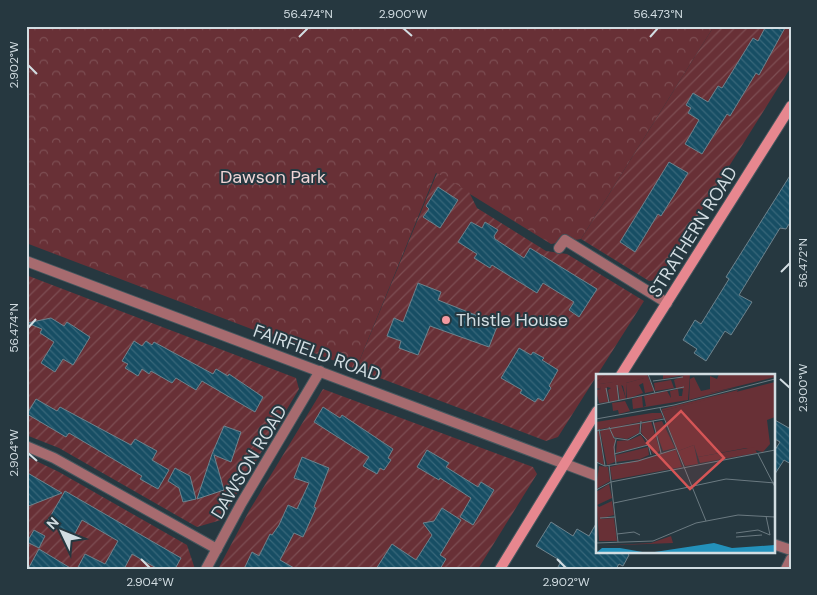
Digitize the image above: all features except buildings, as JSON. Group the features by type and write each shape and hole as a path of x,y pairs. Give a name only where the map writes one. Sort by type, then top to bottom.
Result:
{"street":[{"name":"STRATHERN ROAD","path":"622,374 791,106"},
{"path":"559,248 565,240 667,303"},
{"name":"FAIRFIELD ROAD","path":"26,261 596,476"},
{"name":"DAWSON ROAD","path":"206,569 241,504 320,371"},
{"path":"500,569 563,463 596,413"},
{"path":"26,446 54,458 217,549"},
{"path":"774,544 791,550"},
{"path":"786,569 791,559"}],"green space":[{"name":"Dawson Park","path":"26,26 714,26 581,239 551,244 436,173 356,369 26,243"},
{"path":"714,26 791,26 791,67 658,280 649,281 581,239"},
{"path":"437,173 469,192 477,208 546,251 567,254 644,301 598,374 596,374 596,377 558,437 546,441 356,369"},
{"path":"26,275 296,378 299,389 221,520 197,527 59,448 26,435"},
{"path":"323,389 533,467 537,474 478,569 218,569 249,511"},
{"path":"26,456 59,472 187,545 195,569 26,569"}],"place":[{"name":"Thistle House","path":"446,320"}]}
